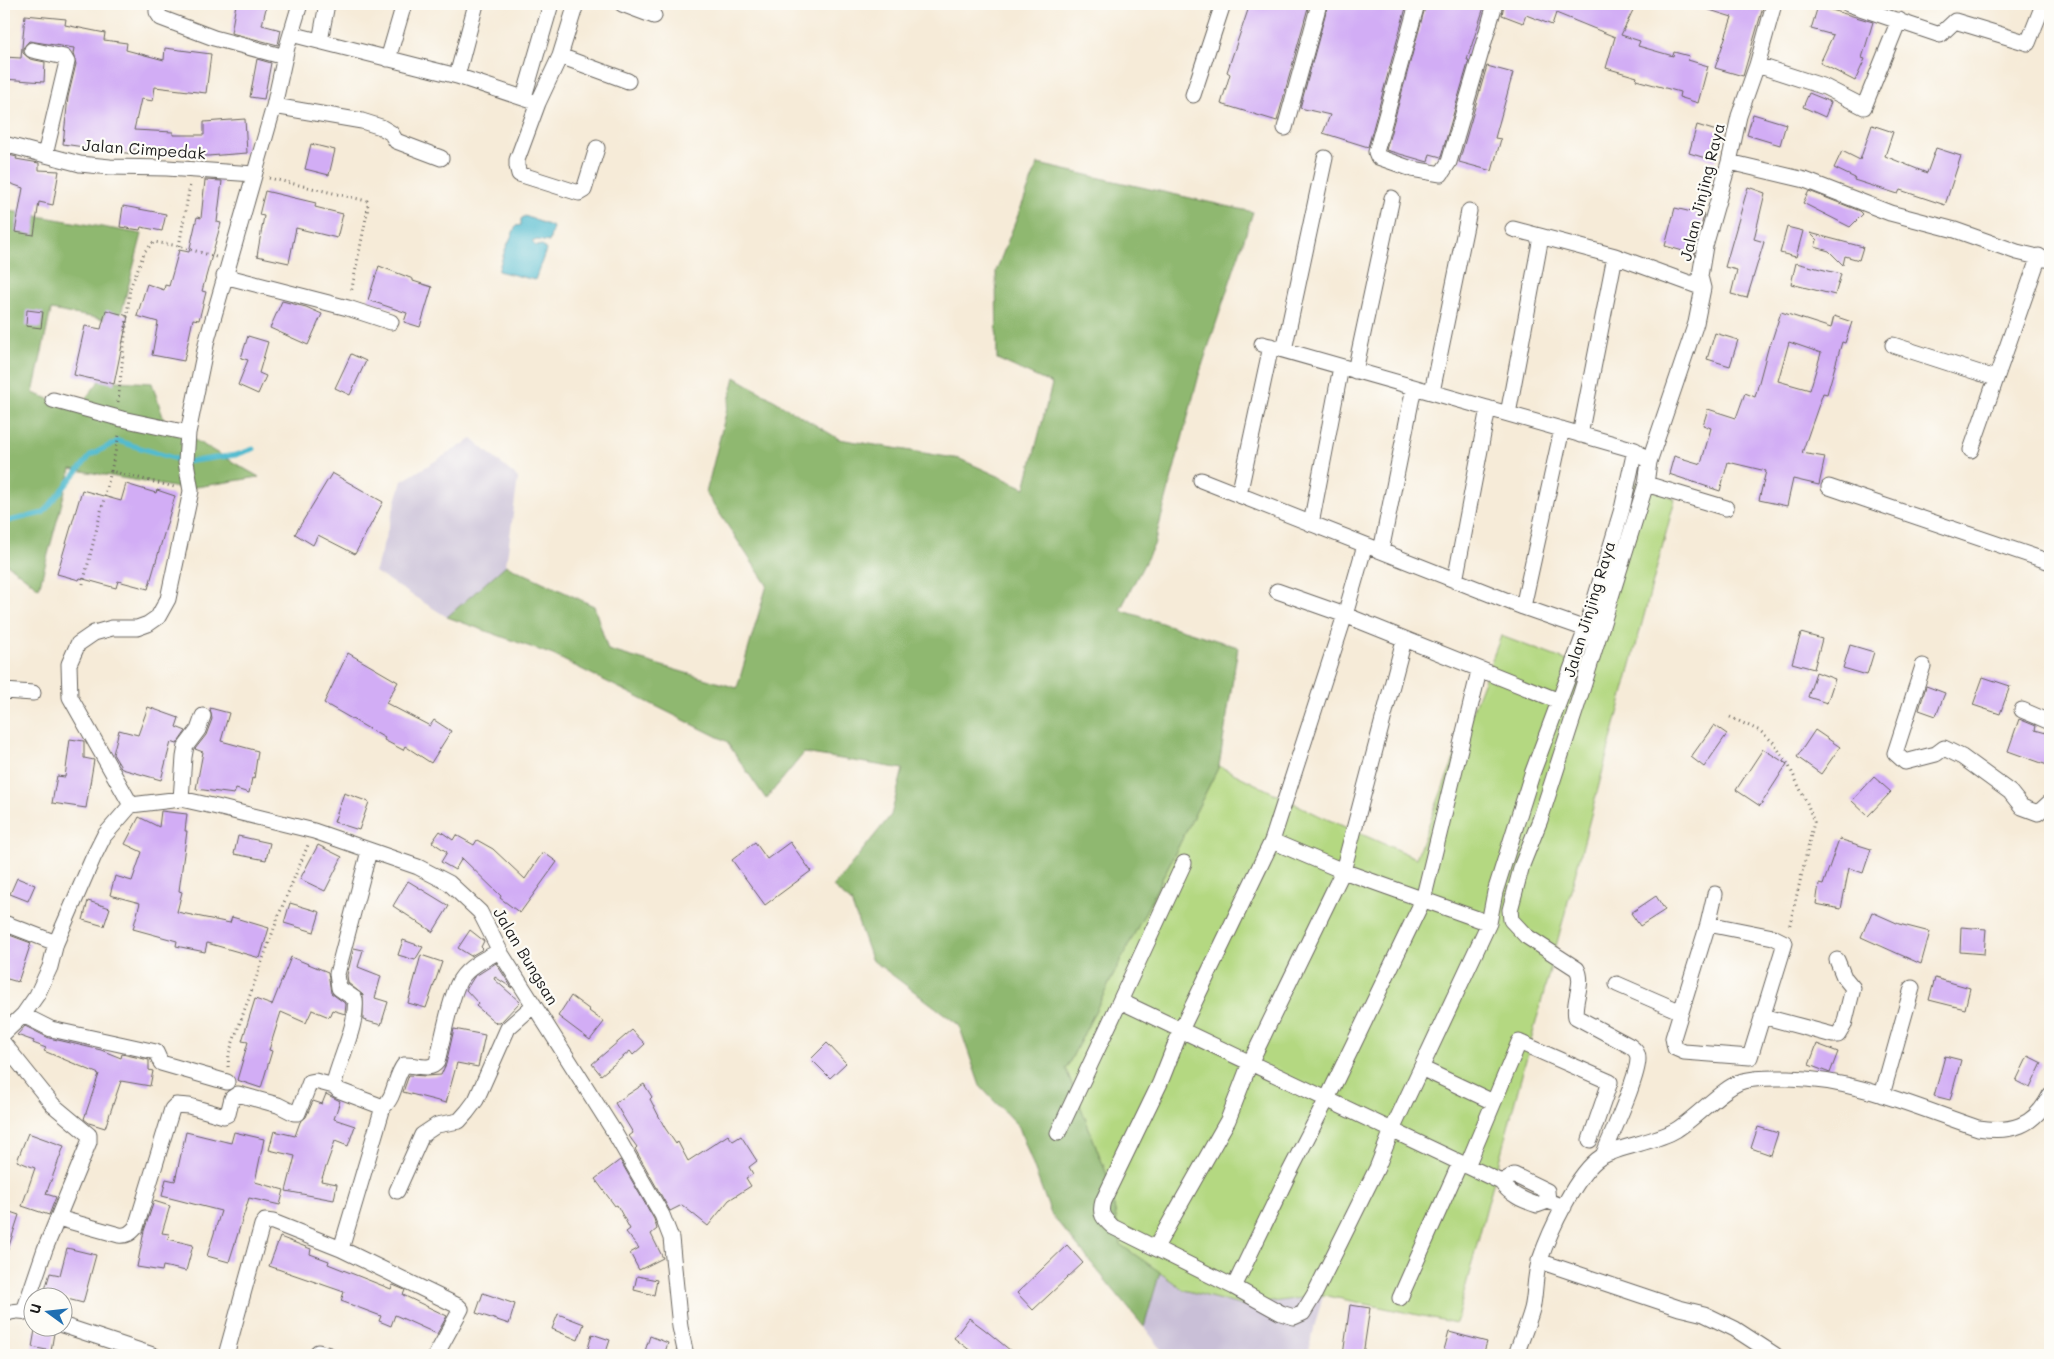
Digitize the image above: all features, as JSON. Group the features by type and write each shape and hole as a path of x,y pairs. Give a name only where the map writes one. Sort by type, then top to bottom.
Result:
{"street":[{"path":"157,4 157,12 161,18 214,38 285,57"},
{"path":"4,1033 23,1015 37,995 50,967 56,943 104,836 131,805 70,697 69,664 78,644 94,633 112,628 137,628 148,624 158,617 168,599 192,491 186,462 188,433 207,340 274,106 300,4"},
{"path":"320,41 327,4"},
{"path":"388,59 404,4"},
{"path":"457,76 476,4"},
{"path":"551,4 517,160 519,174 579,193 584,190 596,148"},
{"path":"531,100 560,56 576,4"},
{"path":"622,4 654,16"},
{"path":"1193,96 1223,4"},
{"path":"1285,128 1319,4"},
{"path":"1417,4 1376,152 1378,157 1426,172 1441,174 1449,162 1495,4"},
{"name":"Jalan Jinjing Raya","path":"1603,1156 1633,1081 1638,1058 1636,1051 1576,1017 1574,1010 1580,975 1577,969 1526,936 1511,920 1510,910 1522,865 1540,820 1646,484 1649,462 1696,323 1703,288 1700,276 1705,246 1729,162 1739,116 1757,65 1774,4"},
{"path":"1848,4 1940,35 1955,21 2028,43 2043,5"},
{"path":"1757,65 1824,87 1864,107 1899,20"},
{"path":"291,34 457,76 531,100"},
{"path":"32,50 64,57 67,62 45,155"},
{"path":"560,56 628,81"},
{"path":"274,106 362,121 381,127 391,133 396,141 441,158"},
{"name":"Jalan Cimpedak","path":"4,144 80,164 254,174"},
{"path":"1238,495 1272,347 1325,158"},
{"path":"1729,162 1804,180 1890,213 1955,230 2018,252 2044,258 1995,378 1971,450"},
{"path":"1311,524 1392,198"},
{"path":"1432,392 1470,211"},
{"path":"1513,229 1615,256 1703,288"},
{"path":"1508,414 1541,237"},
{"path":"1580,434 1615,256"},
{"path":"224,276 348,308 391,322"},
{"path":"1893,345 1995,378"},
{"path":"1272,347 1635,450 1649,462"},
{"path":"1381,552 1414,387"},
{"path":"53,400 122,419 188,433"},
{"path":"1455,581 1488,408"},
{"path":"1523,608 1562,429"},
{"path":"1365,545 1345,615 1272,841 1181,1030 1160,1083 1103,1200 1100,1210 1103,1218 1113,1227 1294,1317 1303,1313 1314,1295 1377,1168 1392,1130 1489,922 1494,892 1532,774 1586,629 1622,509 1635,450"},
{"path":"1201,480 1523,608 1586,629"},
{"path":"1646,484 1726,508"},
{"path":"1829,487 2050,562"},
{"path":"1277,591 1345,615 1478,671 1559,702"},
{"path":"1156,1247 1228,1120 1250,1063 1343,871 1404,640"},
{"path":"1923,666 1895,753 1905,762 1936,754 1944,748 1962,757 2010,792 2022,807 2038,813 2050,802"},
{"path":"1234,1286 1423,900 1478,671"},
{"path":"4,691 33,693"},
{"path":"2022,710 2050,722"},
{"path":"181,800 186,746 198,730 203,716"},
{"name":"Jalan Bungsan","path":"131,805 181,800 314,831 418,867 449,883 480,912 500,950 613,1130 662,1216 671,1238 680,1327 686,1355"},
{"path":"1272,841 1343,871 1489,922"},
{"path":"334,1086 356,1005 355,999 339,988 337,974 369,850"},
{"path":"1058,1133 1184,863"},
{"path":"1708,924 1773,937 1785,943 1750,1057 1684,1052 1675,1048 1673,1038 1679,1011 1708,924 1715,894"},
{"path":"4,923 56,943"},
{"path":"341,1249 383,1107 390,1102 400,1070 404,1065 412,1064 430,1068 434,1066 437,1062 455,993 461,980 479,962 500,950"},
{"path":"1762,1016 1833,1035 1838,1034 1844,1025 1853,988 1844,978 1837,960"},
{"path":"1617,984 1679,1011"},
{"path":"1882,1095 1912,988"},
{"path":"1120,1001 1501,1182 1514,1176 1546,1191 1548,1201 1564,1208"},
{"path":"397,1191 422,1135 437,1125 459,1121 467,1112 476,1100 508,1028 534,1005"},
{"path":"23,1015 51,1029 156,1052 162,1062 227,1082"},
{"path":"1400,1298 1494,1102 1519,1042 1610,1082 1590,1140"},
{"path":"4,1044 53,1105 89,1136 89,1142 58,1218 36,1286"},
{"path":"1733,1057 1734,1070 1742,1081"},
{"path":"1421,1068 1494,1102"},
{"path":"1516,1355 1532,1309 1539,1261 1564,1208 1580,1179 1592,1164 1603,1156 1674,1131 1691,1121 1707,1106 1742,1081 1770,1078 1821,1079 1850,1085 1978,1128 1995,1131 2010,1130 2034,1117 2046,1104 2050,1096"},
{"path":"58,1218 124,1236 132,1231 136,1227 172,1108 176,1105 189,1106 224,1116 228,1114 232,1098 238,1094 278,1105 298,1113 310,1082 315,1081 334,1086 338,1090 383,1107"},
{"path":"226,1355 262,1225 265,1221 273,1222 341,1249 458,1306 460,1309 436,1355"},
{"path":"1539,1261 1679,1308 1704,1314 1736,1329 1776,1355"},
{"path":"4,1315 9,1312 22,1312"},
{"path":"72,1328 153,1355"}],"path":[{"path":"179,246 193,170"},
{"path":"254,174 366,201 368,208 348,308"},
{"path":"84,584 122,419 118,399 130,288 145,250 154,242 179,246 230,261"},
{"path":"111,471 192,491"},
{"path":"1730,717 1760,731 1773,742 1788,764 1814,822 1785,943"},
{"path":"227,1082 230,1053 280,912 314,831"}],"shaded area":[{"path":"472,439 518,478 506,565 447,617 375,572 402,481"},
{"path":"1160,1272 1184,1290 1243,1306 1323,1295 1307,1355 1166,1355 1144,1327"}],"green space":[{"path":"1038,164 1253,212 1199,375 1154,545 1120,610 1238,647 1219,766 1066,1069 1109,1180 1121,1245 1160,1272 1144,1327 1051,1214 1019,1127 980,1086 959,1025 871,959 851,902 833,887 891,815 903,769 804,753 766,799 726,741 553,655 447,617 506,565 594,606 608,650 737,688 767,585 706,493 735,377 839,439 960,459 1025,488 1052,384 997,359 996,271"},
{"path":"4,210 142,234 119,322 51,310 33,393 77,409 100,380 152,383 165,423 259,477 184,489 71,469 39,588 4,562"},
{"path":"1628,479 1675,499 1456,1323 1323,1295 1243,1306 1184,1290 1121,1245 1109,1180 1066,1069 1219,766 1320,816 1416,858 1501,636 1573,663"}],"water":[{"path":"525,216 553,227 549,242 537,240 532,242 536,246 542,245 546,250 535,280 498,271 516,226 521,225 521,219"}],"building":[{"path":"236,4 267,4 262,25 281,30 278,45 231,33"},
{"path":"1250,4 1309,4 1277,121 1221,104 1230,74 1227,72"},
{"path":"1328,4 1407,4 1368,147 1323,133 1330,115 1300,108"},
{"path":"1426,4 1485,4 1467,60 1469,60 1441,157 1430,154 1428,162 1386,150"},
{"path":"1504,4 1626,4 1634,8 1621,35 1640,41 1638,46 1673,56 1674,52 1689,56 1688,60 1708,66 1698,103 1679,97 1680,92 1636,80 1637,77 1606,68 1615,37 1556,13 1552,25 1526,15 1523,23 1502,15"},
{"path":"1701,4 1764,4 1743,76 1715,68 1732,17 1700,7"},
{"path":"1818,6 1873,22 1862,58 1865,59 1855,81 1820,63 1833,35 1811,29"},
{"path":"25,15 66,19 65,25 105,33 104,40 127,43 126,50 164,60 165,48 211,54 206,93 155,87 153,101 141,99 134,130 173,132 173,135 204,135 204,122 245,119 247,153 208,156 134,149 133,154 63,144 68,97 76,64 73,54 74,48 29,41 23,48 23,53 30,59 45,62 44,82 4,79 4,57 21,58"},
{"path":"257,59 271,63 264,99 250,97"},
{"path":"1487,66 1513,73 1495,138 1501,139 1492,171 1459,162"},
{"path":"1809,93 1831,102 1825,117 1803,107"},
{"path":"1753,114 1786,124 1780,145 1747,135"},
{"path":"1697,125 1723,133 1715,161 1689,153"},
{"path":"1872,125 1893,132 1885,156 1927,173 1936,148 1961,156 1945,205 1900,190 1898,194 1854,180 1855,178 1834,168 1842,151 1860,160"},
{"path":"311,144 335,150 329,175 305,169"},
{"path":"4,154 17,157 16,159 39,163 39,170 59,171 53,205 39,202 34,235 15,232 23,188 6,182 4,188"},
{"path":"205,180 222,181 217,222 221,223 202,291 206,292 199,320 193,319 184,361 152,355 158,322 137,316 147,284 164,290 165,285 169,286 179,250 189,252 197,217 201,218"},
{"path":"1748,187 1765,193 1754,239 1764,242 1747,298 1731,294 1737,270 1725,267"},
{"path":"265,191 316,203 315,207 343,214 337,238 296,228 289,263 257,256 264,216 259,215"},
{"path":"1809,191 1860,211 1863,214 1850,227 1803,203"},
{"path":"123,206 166,214 162,231 141,227 140,230 120,227"},
{"path":"1675,208 1704,215 1694,254 1665,246"},
{"path":"1787,227 1803,231 1796,257 1780,253"},
{"path":"1810,233 1863,247 1859,260 1845,256 1843,265 1829,251 1815,247 1817,240"},
{"path":"1796,263 1841,274 1835,295 1791,284"},
{"path":"379,266 432,287 420,327 404,322 407,313 368,300"},
{"path":"282,301 306,307 322,314 308,345 270,328"},
{"path":"27,310 43,312 41,328 26,326"},
{"path":"106,310 128,316 114,384 74,375 85,326 101,329"},
{"path":"1781,312 1831,328 1834,316 1852,322 1845,343 1842,342 1827,394 1823,393 1802,453 1825,457 1819,485 1793,479 1787,506 1759,500 1766,471 1728,462 1720,491 1669,474 1674,456 1701,464 1711,428 1703,425 1708,409 1736,418 1745,393 1755,397","holes":["1789,342 1821,353 1810,390 1778,381"]},
{"path":"1715,333 1738,340 1730,366 1707,359"},
{"path":"248,336 268,342 259,373 266,376 258,394 238,385 248,360 241,358"},
{"path":"351,354 366,361 350,395 335,388"},
{"path":"332,473 383,502 355,554 318,535 313,545 295,534"},
{"path":"126,484 156,493 157,490 175,496 148,589 118,581 116,588 57,574 82,490 121,501"},
{"path":"1801,633 1822,639 1814,669 1792,663"},
{"path":"1850,645 1874,652 1867,675 1843,668"},
{"path":"348,653 398,682 386,703 430,726 434,720 451,731 431,763 405,746 403,750 384,740 385,738 324,703"},
{"path":"1816,672 1835,679 1827,703 1808,697"},
{"path":"1983,677 2010,686 2000,714 1973,705"},
{"path":"1926,686 1945,693 1936,716 1919,710"},
{"path":"148,707 179,718 176,727 186,731 177,744 171,742 161,780 122,769 113,754 119,730 138,735"},
{"path":"210,708 229,713 221,741 258,751 254,779 252,778 249,793 236,789 234,794 196,789 203,752 195,749 206,735 212,719"},
{"path":"2019,719 2036,726 2035,730 2050,734 2050,766 2008,751"},
{"path":"1714,725 1727,734 1704,767 1691,757"},
{"path":"1815,730 1840,747 1821,774 1797,757"},
{"path":"70,739 84,741 84,758 94,760 86,808 52,803 57,776 65,777"},
{"path":"1763,749 1787,764 1760,806 1736,790"},
{"path":"1874,777 1891,792 1868,816 1852,801"},
{"path":"344,793 369,802 359,830 334,822"},
{"path":"161,811 187,814 185,831 187,831 179,891 182,892 177,912 230,923 232,917 269,928 260,958 207,943 205,952 176,946 177,941 133,929 140,903 110,895 115,876 132,881 142,852 125,844 139,817 159,827"},
{"path":"440,831 453,840 456,835 474,845 477,840 493,849 525,879 543,852 557,862 520,913 500,898 501,896 462,858 455,870 441,862 447,852 432,842"},
{"path":"238,836 270,843 266,860 234,854"},
{"path":"1839,839 1871,849 1863,873 1849,868 1841,909 1816,904 1819,884 1823,885"},
{"path":"755,842 767,859 790,842 811,871 765,905 732,860"},
{"path":"318,845 342,857 325,891 300,879"},
{"path":"17,878 35,885 28,901 10,894"},
{"path":"408,881 449,906 433,932 393,906"},
{"path":"1656,896 1665,910 1640,926 1631,913"},
{"path":"88,901 110,908 104,926 83,920"},
{"path":"290,903 320,912 314,932 284,923"},
{"path":"1872,912 1899,924 1930,932 1921,964 1861,937"},
{"path":"1961,927 1986,929 1984,954 1960,952"},
{"path":"470,930 484,941 481,947 483,949 471,956 458,948"},
{"path":"4,933 31,943 18,982 4,978"},
{"path":"403,940 423,947 415,960 398,955"},
{"path":"354,948 363,950 358,967 381,976 375,998 388,1002 381,1025 363,1020 363,995 348,983 347,975"},
{"path":"421,955 442,962 426,1008 408,1003"},
{"path":"291,957 328,972 331,993 346,1004 345,1014 332,1010 329,1017 312,1010 306,1023 281,1012 269,1050 272,1051 261,1088 237,1080 248,1042 242,1041 255,999 272,1005"},
{"path":"496,963 512,988 495,977 494,979 520,1002 500,1023 496,1023 476,1006 478,1003 466,990 474,977"},
{"path":"1935,978 1970,988 1965,1009 1929,1000"},
{"path":"571,996 604,1022 590,1040 558,1016"},
{"path":"25,1026 49,1038 101,1050 121,1058 122,1054 149,1060 149,1070 153,1071 150,1086 121,1081 105,1128 89,1123 84,1119 99,1074 44,1051 46,1048 17,1035"},
{"path":"454,1029 485,1035 478,1067 457,1063 446,1103 403,1092 409,1075 441,1075 446,1064"},
{"path":"632,1030 645,1044 633,1055 630,1051 601,1075 592,1064"},
{"path":"827,1043 846,1063 830,1078 811,1059"},
{"path":"1817,1044 1838,1052 1830,1073 1809,1065"},
{"path":"1945,1056 1961,1060 1950,1100 1934,1096"},
{"path":"2028,1056 2042,1063 2030,1088 2016,1081"},
{"path":"644,1084 652,1097 650,1099 665,1128 676,1144 678,1142 688,1161 728,1135 733,1141 741,1136 757,1161 749,1167 753,1174 746,1178 751,1186 729,1200 708,1226 682,1205 670,1211 635,1149 637,1147 629,1136 633,1133 615,1103"},
{"path":"326,1094 340,1101 334,1119 355,1126 348,1146 335,1141 321,1181 337,1184 334,1200 286,1191 295,1156 269,1150 274,1131 295,1136 300,1122 306,1117 313,1101 322,1104"},
{"path":"1758,1127 1778,1133 1771,1155 1751,1148"},
{"path":"186,1132 231,1143 234,1132 264,1139 255,1182 284,1190 280,1205 249,1198 229,1262 207,1256 221,1211 162,1196 166,1179 175,1181"},
{"path":"28,1133 64,1146 46,1194 56,1197 49,1215 22,1206 35,1168 17,1161"},
{"path":"620,1160 654,1219 657,1229 651,1234 663,1258 639,1270 630,1253 639,1248 626,1232 630,1229 617,1205 615,1206 595,1179"},
{"path":"154,1201 170,1206 162,1233 169,1234 168,1239 193,1245 186,1271 163,1266 162,1271 137,1267 144,1231"},
{"path":"4,1210 19,1215 7,1252 4,1251"},
{"path":"280,1237 311,1249 310,1254 329,1261 328,1264 391,1289 393,1285 405,1290 403,1295 447,1316 437,1334 395,1315 391,1326 379,1321 381,1316 341,1301 344,1292 269,1266"},
{"path":"1067,1245 1083,1263 1033,1310 1017,1293"},
{"path":"67,1248 96,1255 83,1303 72,1300 72,1286 46,1286 50,1273 60,1275"},
{"path":"637,1276 657,1280 654,1295 634,1290"},
{"path":"483,1293 515,1304 509,1324 476,1313"},
{"path":"1350,1305 1370,1308 1363,1355 1343,1355"},
{"path":"558,1314 584,1324 578,1340 552,1329"},
{"path":"969,1318 1016,1355 976,1355 954,1338"},
{"path":"1449,1332 1487,1342 1483,1355 1462,1355 1444,1350"},
{"path":"592,1334 610,1340 605,1355 587,1352"},
{"path":"34,1336 54,1336 51,1351 32,1347"},
{"path":"650,1336 668,1343 664,1355 645,1351"}],"waterway":[{"path":"4,522 43,513 91,455 118,441 186,462 236,455 253,449"}]}
